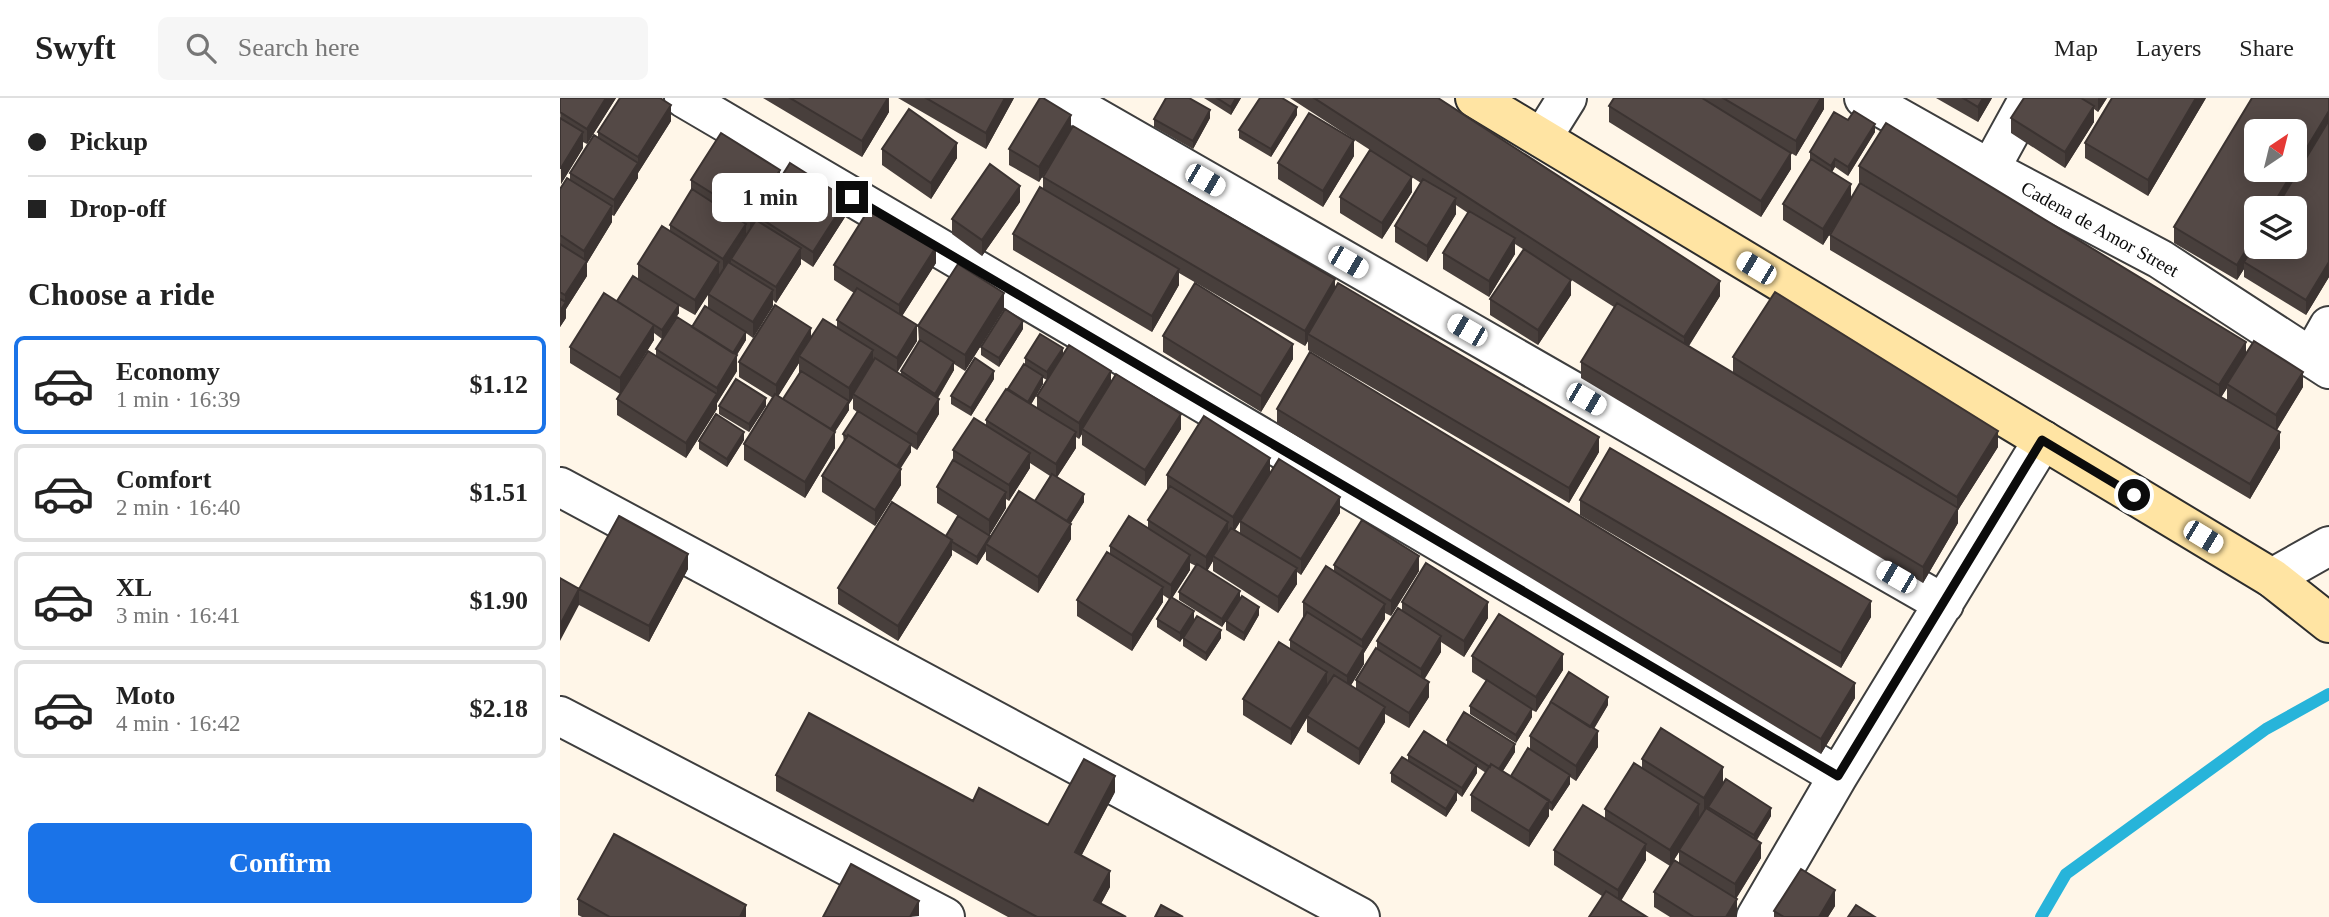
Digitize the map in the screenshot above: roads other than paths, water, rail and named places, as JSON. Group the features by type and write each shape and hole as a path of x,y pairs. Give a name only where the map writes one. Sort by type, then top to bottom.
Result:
{"street":[{"path":"684,98 1838,776"},
{"path":"1062,98 1944,604"},
{"path":"1475,98 2272,578 2329,623"},
{"path":"1542,138 1567,98"},
{"name":"Cadena de Amor Street","path":"1864,98 2323,351"},
{"path":"1990,169 2029,98"},
{"path":"2160,259 2181,225"},
{"path":"1756,917 1838,776 2042,440"},
{"path":"560,487 1360,917"},
{"path":"2272,578 2329,547"},
{"path":"560,716 945,917"}],"waterway":[{"path":"2041,917 2066,874 2266,729 2329,694"}]}
